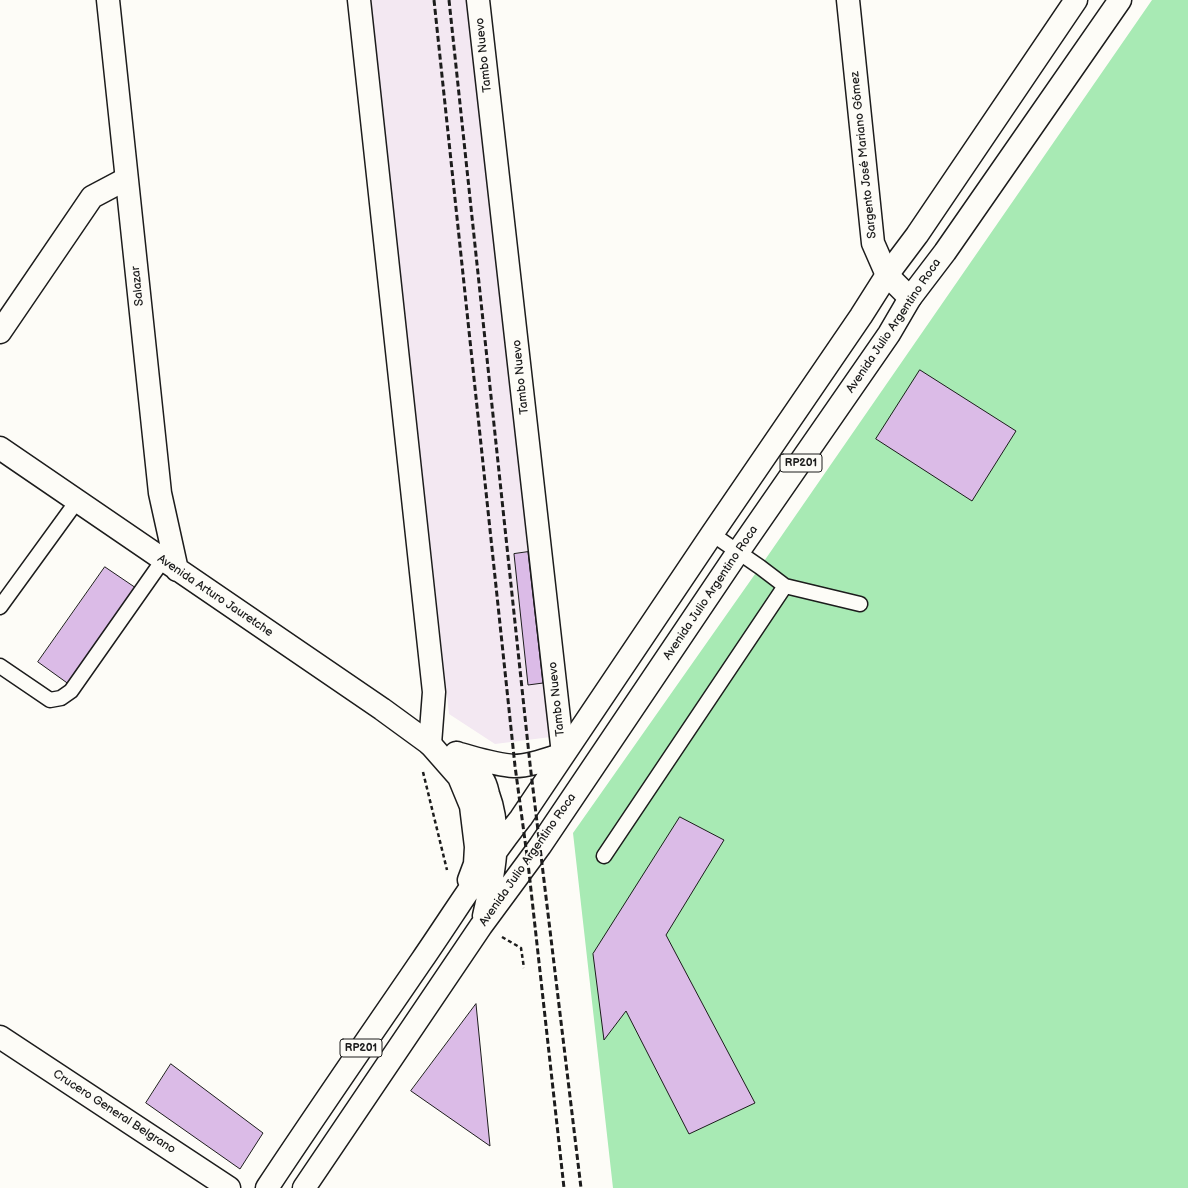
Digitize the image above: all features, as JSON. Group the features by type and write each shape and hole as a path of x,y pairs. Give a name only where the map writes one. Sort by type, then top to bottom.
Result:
{"main road":[{"name":"Salazar","path":"108,0 160,494 170,565"},
{"path":"359,0 434,692 430,744 459,777 472,806 476,847 475,864 457,910"},
{"name":"Tambo Nuevo","path":"478,0 563,754"},
{"name":"Sargento José Mariano Gómez","path":"848,0 873,243 887,276 910,298"},
{"name":"RP201","path":"267,1188 457,910 496,850 521,818 712,534 862,316 887,276 917,235 1076,0"},
{"name":"Avenida Julio Argentino Roca","path":"304,1188 481,926 536,851 738,552 889,334 910,298 945,252 1120,0"},
{"path":"0,332 92,197 126,179"},
{"name":"Avenida Arturo Jauretche","path":"0,448 382,709 430,744"},
{"path":"430,744 496,764 515,766 530,764 563,754"},
{"path":"457,753 483,779 491,803 496,830 496,850 492,883 481,926"},
{"name":"Crucero General Belgrano","path":"0,1037 229,1188"}],"lane":[{"path":"0,607 77,501"},
{"path":"712,534 785,586 860,604"},
{"path":"0,666 50,700 60,698 71,691 170,565"},
{"path":"604,856 785,586"}],"path":[{"path":"423,770 447,871"},
{"path":"481,926 521,948 524,968"}],"shaded area":[{"path":"370,0 467,0 543,683 551,737 495,744 449,714"}],"green space":[{"path":"1152,0 1188,0 1188,1188 613,1188 573,833 760,567"}],"building":[{"path":"920,370 1016,431 972,501 876,439"},
{"path":"528,552 543,683 528,685 514,554"},
{"path":"105,567 136,588 70,685 38,662"},
{"path":"680,817 724,840 666,935 755,1103 689,1134 626,1011 604,1040 593,954"},
{"path":"476,1004 490,1146 411,1091"},
{"path":"171,1064 263,1133 240,1169 146,1103"}],"railway":[{"path":"434,0 515,766 528,863 564,1188"},
{"path":"449,0 530,764 581,1188"}]}
